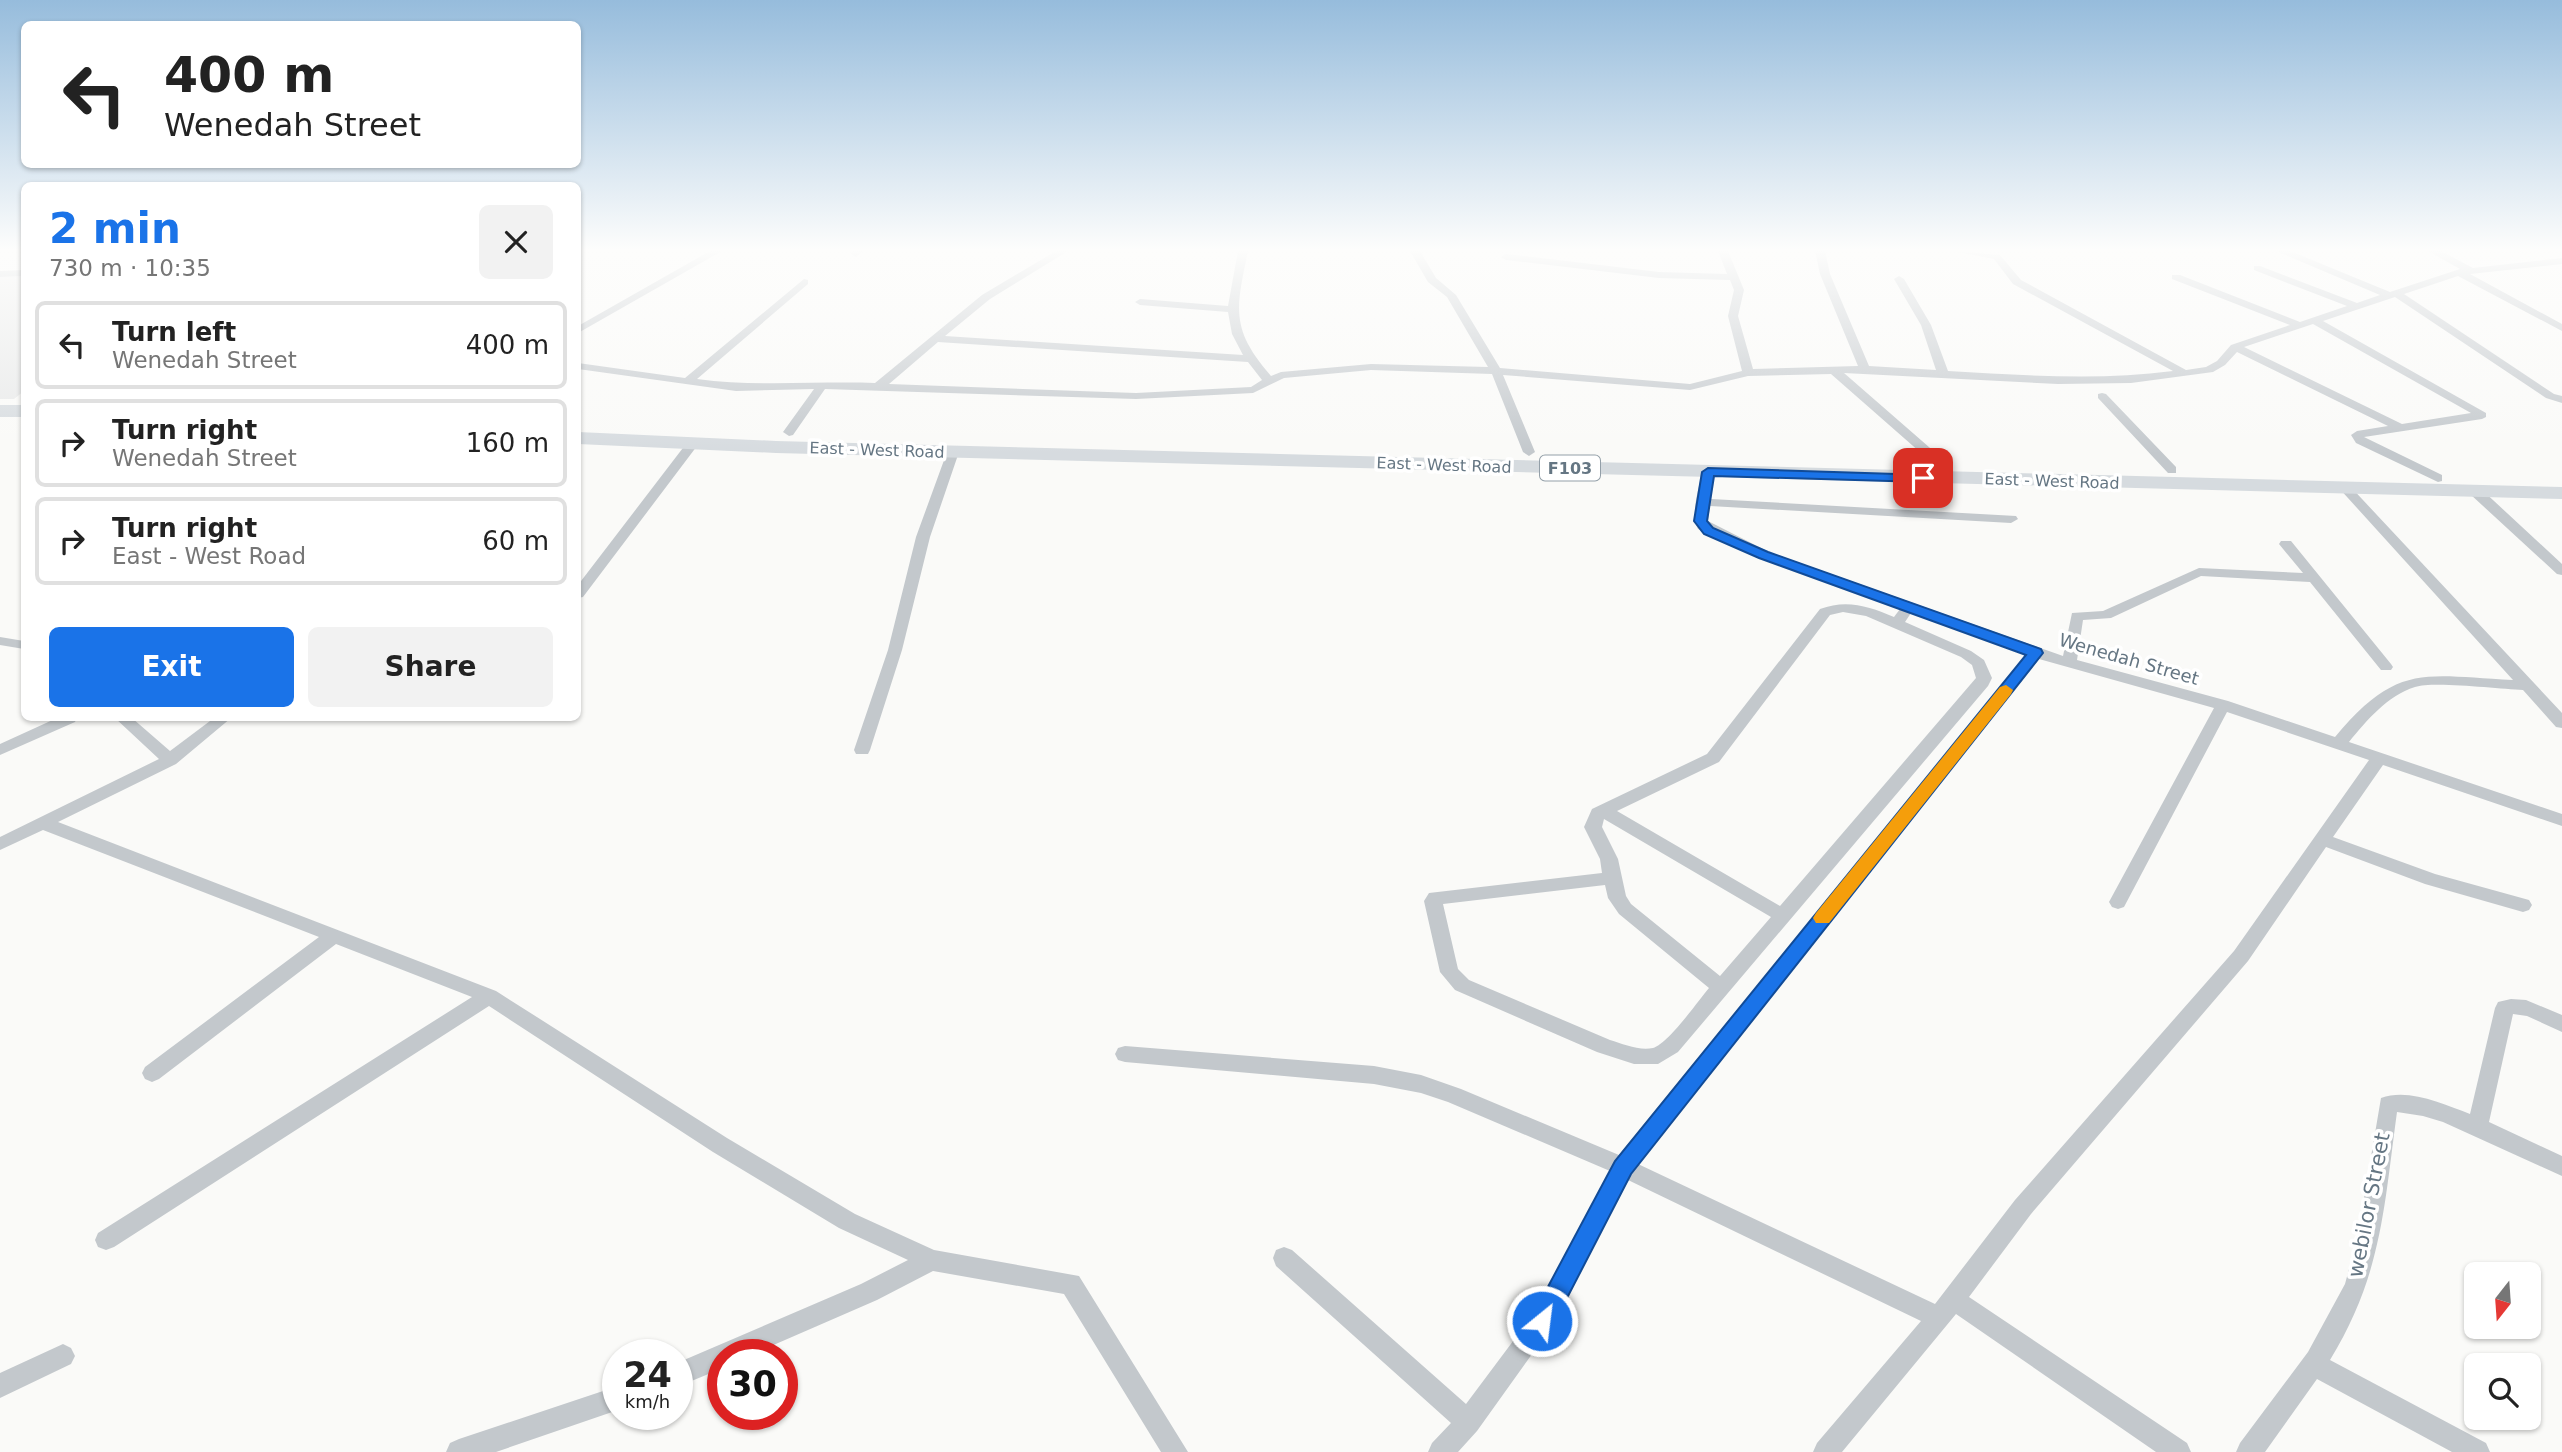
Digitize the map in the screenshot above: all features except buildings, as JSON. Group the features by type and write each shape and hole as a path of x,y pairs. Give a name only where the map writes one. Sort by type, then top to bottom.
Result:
{"main road":[{"path":"0,411 21,411"},
{"path":"0,424 21,424"},
{"name":"East - West Road","path":"581,427 789,432 1708,472 2562,493"},
{"name":"East - West Road","path":"581,438 953,452 1529,452 2562,481"}],"street":[{"path":"581,328 598,319"},
{"path":"688,381 761,319"},
{"path":"878,387 960,319"},
{"path":"1233,319 1236,335 1249,359 1269,381"},
{"path":"1465,319 1496,371 1529,452"},
{"path":"1734,319 1748,373"},
{"path":"1844,319 1865,369"},
{"path":"1922,319 1943,373"},
{"path":"2085,319 2186,374"},
{"path":"2283,319 2301,326"},
{"path":"581,366 736,388 822,385 1136,396 1254,390 1281,375 1371,367 1496,371 1690,387 1748,373 1865,369 2093,381 2186,374 2215,367 2235,347 2321,319"},
{"path":"2431,319 2550,396 2562,400"},
{"path":"2546,319 2562,328"},
{"path":"2315,321 2437,387 2482,415 2357,437 2438,478"},
{"path":"934,340 1249,359"},
{"path":"2235,347 2401,428"},
{"path":"1836,372 1941,464"},
{"path":"789,432 822,385"},
{"path":"2102,396 2172,470"},
{"path":"581,590 693,443"},
{"path":"862,750 895,650 923,537 953,452"},
{"name":"Wenedah Street","path":"1708,472 1701,521 1708,531 1764,555 2036,653 2222,705 2562,820"},
{"path":"2344,486 2562,723"},
{"path":"2475,491 2562,571"},
{"path":"1703,502 2011,519"},
{"path":"2286,544 2386,667"},
{"path":"2069,662 2077,616 2106,615 2189,575 2220,572 2314,578"},
{"path":"1612,878 1439,896 1433,901 1449,972 1462,985 1604,1046 1634,1056 1658,1056 1671,1046 1984,678 1979,663 1966,654 1897,624 1851,608 1834,607 1825,612 1713,758 1603,810 1593,820 1592,827 1609,859 1617,898 1625,909 1720,987"},
{"path":"1897,624 1908,607"},
{"path":"0,641 21,644"},
{"path":"1441,1452 1468,1422 1542,1321 1623,1167 2036,653"},
{"path":"2338,744 2366,712 2407,683 2421,681 2527,685"},
{"path":"2118,902 2222,705"},
{"path":"0,750 63,721"},
{"path":"126,721 170,760"},
{"path":"0,844 170,760 219,721"},
{"path":"1826,1452 1946,1308 2023,1208 2241,956 2379,758"},
{"path":"1603,810 1781,915"},
{"path":"43,822 489,996 835,1214 932,1260 1071,1284 1175,1452"},
{"path":"2321,839 2431,879 2523,905"},
{"path":"152,1073 334,936"},
{"path":"106,1240 489,996"},
{"path":"2562,1024 2521,1007 2511,1005 2505,1008 2477,1127 2562,1166"},
{"path":"1125,1054 1374,1075 1421,1084 1454,1095 1946,1308 2178,1452"},
{"name":"webilor Street","path":"2249,1452 2315,1365 2355,1285 2364,1258 2388,1104 2395,1101 2408,1102 2477,1127"},
{"path":"1284,1258 1468,1422"},
{"path":"762,1339 869,1292 932,1260"},
{"path":"0,1386 63,1356"},
{"path":"2315,1365 2477,1452"},
{"path":"458,1452 602,1403"}],"shaded area":[{"path":"0,319 21,319 21,393 14,399 0,399"}],"slow traffic":[{"path":"1823,918 2006,690"}],"route":[{"path":"1542,1321 1623,1167 2036,653 1764,555 1708,531 1701,521 1708,472 1923,478"}]}
